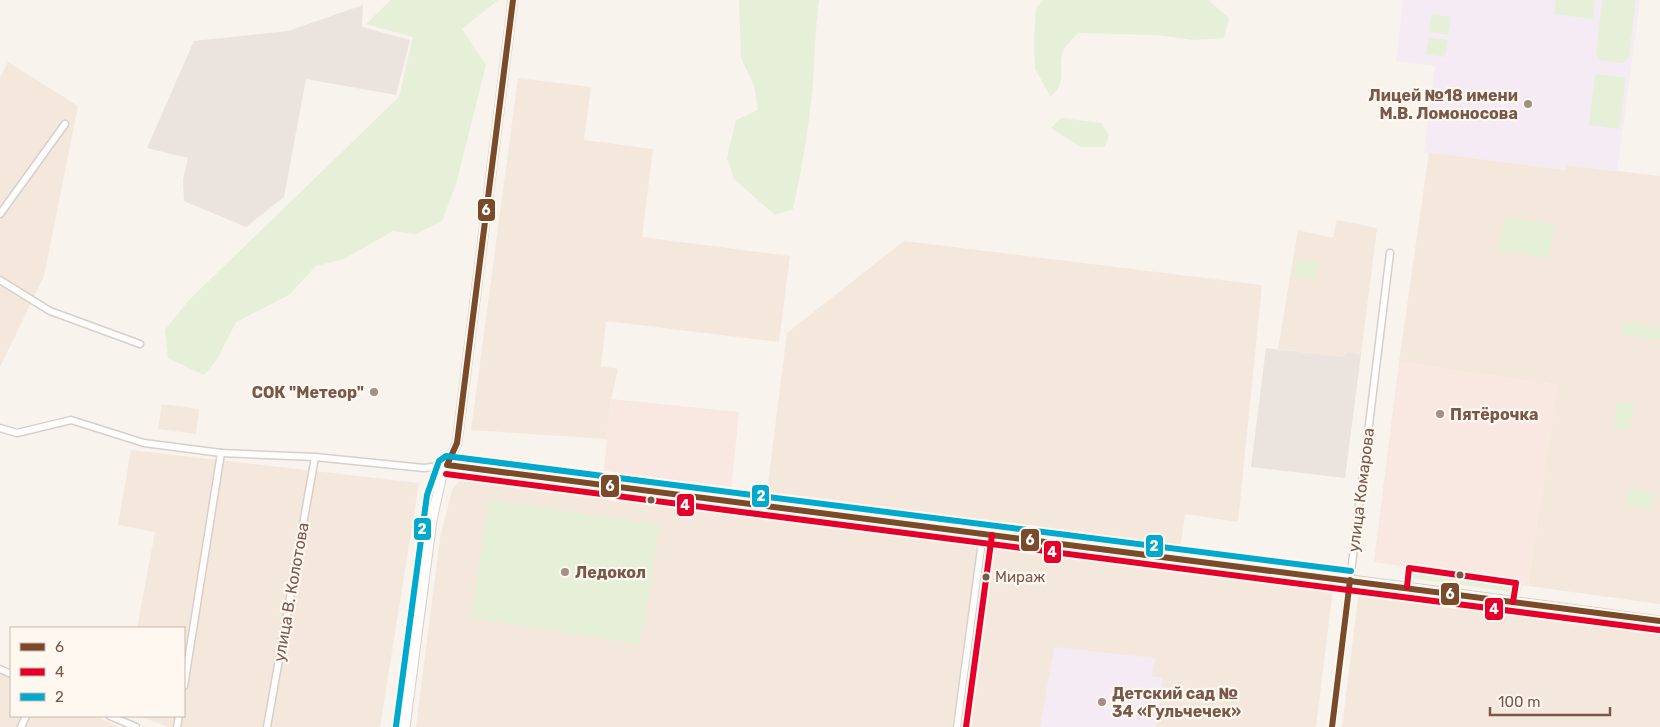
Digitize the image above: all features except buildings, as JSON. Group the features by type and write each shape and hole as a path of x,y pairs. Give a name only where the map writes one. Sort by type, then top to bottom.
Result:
{"street":[{"path":"405,727 436,496 457,443 513,0"},
{"path":"0,214 65,124"},
{"name":"улица Комарова","path":"1332,727 1390,252"},
{"path":"0,280 50,310 140,344"},
{"path":"0,428 17,433 71,420 144,443 221,453 315,457 424,468 447,465 1660,621"},
{"path":"185,680 221,453"},
{"name":"улица В. Колотова","path":"267,727 315,457"},
{"path":"957,727 983,534"},
{"path":"112,717 136,727"}],"shaded area":[{"name":"Лицей №18 имени М.В. Ломоносова","path":"1403,0 1640,0 1617,172 1567,165 1566,170 1424,152 1435,66 1396,61"},
{"path":"363,5 362,27 410,40 396,95 306,79 284,197 246,227 184,201 183,179 188,158 147,148 194,41 288,31"},
{"path":"8,62 78,106 44,276 0,367 0,77"},
{"path":"518,78 591,87 584,140 653,149 642,237 790,256 779,342 606,321 601,366 618,369 611,399 607,439 471,430"},
{"path":"1429,152 1566,170 1567,165 1660,176 1660,604 1528,586 1557,385 1399,362"},
{"path":"1337,220 1377,228 1361,354 1347,352 1342,357 1278,349 1298,230 1333,238"},
{"path":"904,241 1262,285 1238,522 1185,514 1180,551 766,499 787,333"},
{"path":"1266,348 1342,357 1347,352 1361,354 1345,478 1251,467"},
{"path":"1399,362 1557,385 1528,586 1374,562"},
{"path":"611,399 739,412 731,491 603,478"},
{"path":"162,404 199,409 196,434 158,429"},
{"path":"131,450 419,483 380,727 168,727 142,717 185,717 185,627 137,627 155,532 118,525"},
{"path":"465,474 497,476 967,541 977,551 952,727 416,727 440,538 452,490"},
{"path":"995,543 1333,589 1316,727 970,727"},
{"path":"1359,591 1660,630 1660,727 1342,727"},
{"name":"Детский сад № 34 «Гульчечек»","path":"1054,647 1155,658 1152,676 1163,678 1156,727 1040,727"},
{"path":"0,669 10,674 10,717 98,717 119,727 0,727"}],"green space":[{"path":"391,0 498,0 462,29 486,65 456,184 442,221 416,234 393,231 344,259 316,266 289,295 236,322 217,359 204,375 168,358 165,330 189,300 399,97 413,37 366,24"},
{"path":"739,0 819,0 813,84 805,147 793,209 775,215 734,179 727,158 736,120 758,110 754,85 741,58"},
{"path":"1043,0 1208,0 1229,18 1224,38 1193,40 1157,35 1078,33 1063,51 1060,85 1051,97 1035,69 1036,9"},
{"path":"1556,0 1595,0 1593,19 1554,14"},
{"path":"1602,0 1636,0 1629,57 1623,63 1600,60 1596,55"},
{"path":"1432,14 1451,17 1448,35 1429,32"},
{"path":"1429,37 1448,40 1445,57 1426,54"},
{"path":"1595,74 1626,78 1619,129 1589,125"},
{"path":"1061,118 1101,123 1109,135 1105,147 1081,147 1051,128"},
{"path":"1504,217 1554,224 1549,258 1499,251"},
{"path":"1297,259 1319,263 1315,281 1294,276"},
{"path":"1624,321 1660,327 1660,340 1622,335"},
{"path":"1617,401 1634,404 1630,430 1613,428"},
{"path":"1628,489 1655,493 1652,509 1626,505"},
{"name":"Ледокол","path":"489,500 660,525 640,644 472,618"},
{"path":"1413,569 1522,584 1520,593 1411,578"}],"transit line":[{"name":"6","path":"513,0 457,443 447,465 1660,621"},
{"name":"2","path":"396,726 427,495 439,461 446,456 1351,571"},
{"name":"4","path":"446,474 1659,630"},
{"name":"4","path":"966,727 992,535"},
{"name":"4","path":"1407,587 1409,568 1516,583 1513,602"},
{"name":"6","path":"1332,727 1350,580"}],"place":[{"name":"Лицей №18 имени М.В. Ломоносова","path":"1528,104"},
{"name":"СОК \"Метеор\"","path":"374,392"},
{"name":"Пятёрочка","path":"1440,414"},
{"name":"Ледокол","path":"565,572"},
{"name":"Мираж","path":"986,577"},
{"name":"Детский сад № 34 «Гульчечек»","path":"1102,702"}]}
